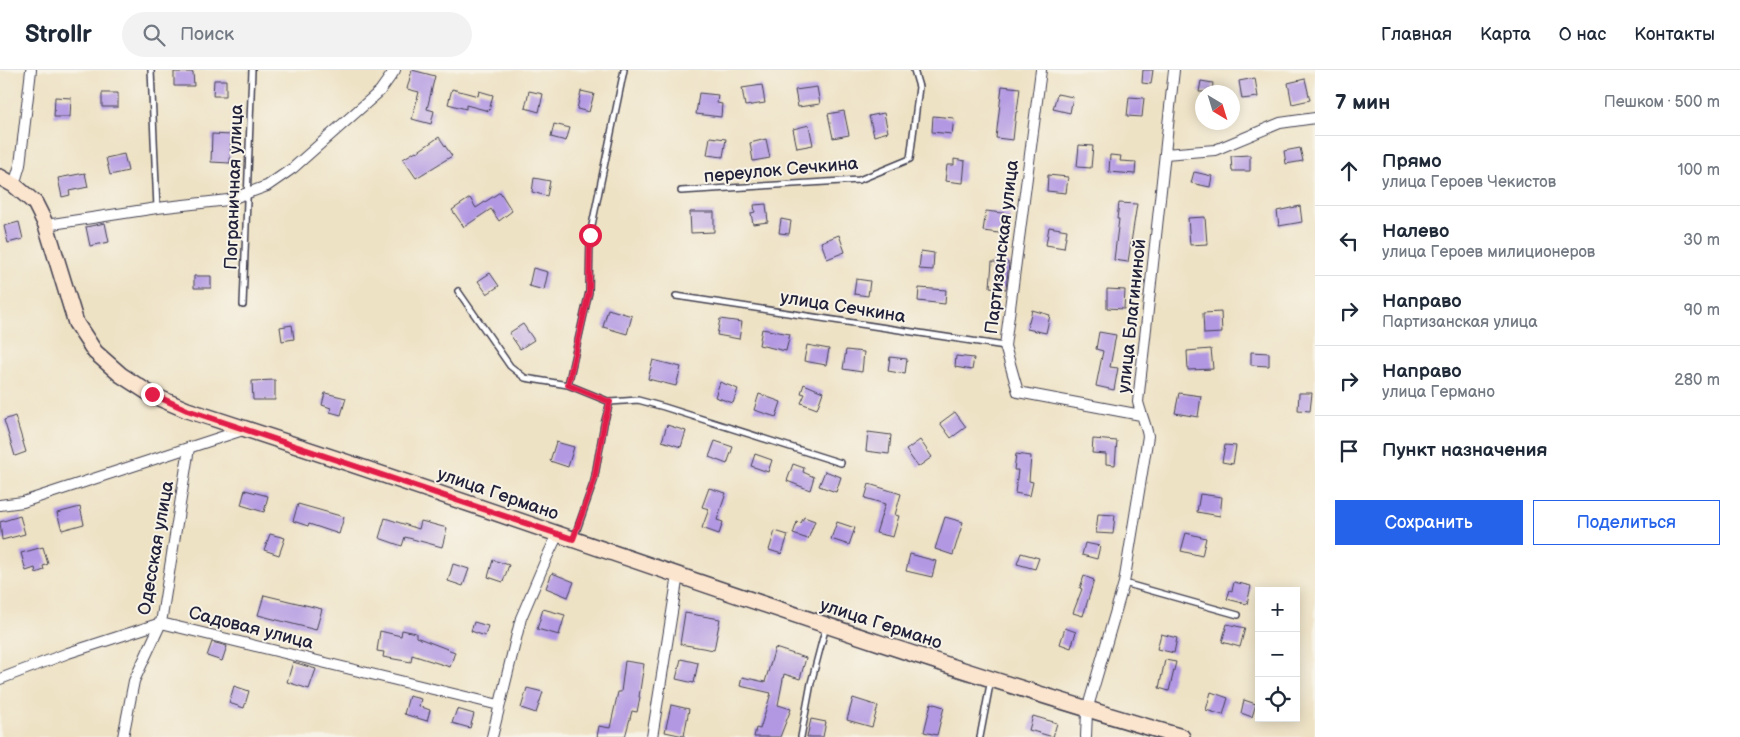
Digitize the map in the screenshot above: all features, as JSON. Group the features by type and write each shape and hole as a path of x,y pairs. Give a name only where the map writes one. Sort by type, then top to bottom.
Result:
{"main road":[{"name":"улица Германо","path":"0,177 14,185 35,203 46,225 76,324 95,352 121,375 152,394 187,410 826,626 1087,710 1182,737"}],"street":[{"path":"14,185 20,165 31,70"},
{"path":"46,225 157,208 228,200 267,186 292,168 380,91 395,70"},
{"name":"Партизанская улица","path":"1041,70 1005,346 1018,392 1141,415"},
{"name":"улица Благининой","path":"1086,737 1087,710 1124,583 1148,436 1138,402 1174,70"},
{"path":"1165,154 1215,150 1280,124 1315,118"},
{"path":"0,505 23,502 247,429"},
{"name":"Одесская улица","path":"123,737 134,681 161,623 189,448"},
{"path":"492,737 521,618 558,534"},
{"path":"652,737 678,575"},
{"name":"Садовая улица","path":"0,679 68,653 161,623 500,705"}],"lane":[{"path":"150,70 157,208"},
{"name":"Пограничная улица","path":"243,305 252,70"},
{"path":"568,385 589,292 590,235 624,70"},
{"name":"переулок Сечкина","path":"681,191 859,180 910,159 918,87 914,70"},
{"path":"458,290 510,366 525,378 568,385 610,402 638,400 664,407 735,428 841,464"},
{"name":"улица Сечкина","path":"676,296 1005,346"},
{"path":"573,539 594,481 604,424 610,402"},
{"path":"1124,583 1238,615"},
{"path":"801,737 811,683 826,626"},
{"path":"980,737 991,679"}],"building":[{"path":"412,70 435,76 427,109 434,111 431,124 412,119 419,92 407,89"},
{"path":"1143,70 1153,70 1151,84 1142,83"},
{"path":"174,72 193,72 194,86 174,86"},
{"path":"1255,78 1258,97 1242,99 1239,81"},
{"path":"1305,79 1310,100 1292,104 1288,83"},
{"path":"214,80 226,80 226,96 213,96"},
{"path":"1201,81 1213,83 1213,85 1200,85"},
{"path":"762,85 765,103 745,106 742,88"},
{"path":"1002,86 1020,88 1013,140 996,138"},
{"path":"817,87 820,104 798,107 795,90"},
{"path":"452,89 478,96 479,91 493,95 489,111 466,105 466,109 448,104"},
{"path":"529,91 543,94 539,112 525,108"},
{"path":"581,91 594,94 589,112 577,109"},
{"path":"102,93 118,93 118,107 102,107"},
{"path":"699,93 718,95 717,103 722,104 721,117 696,114"},
{"path":"1057,94 1073,97 1070,113 1053,109"},
{"path":"55,97 71,98 70,117 54,117"},
{"path":"1129,97 1144,98 1142,117 1127,116"},
{"path":"844,111 849,135 833,138 828,114"},
{"path":"884,113 888,132 874,136 869,116"},
{"path":"933,116 954,118 952,134 932,132"},
{"path":"554,124 570,128 566,141 551,137"},
{"path":"809,125 813,145 797,148 793,129"},
{"path":"212,134 231,135 230,163 211,162"},
{"path":"439,137 452,156 416,178 403,159"},
{"path":"710,137 726,139 723,157 707,155"},
{"path":"766,139 770,158 753,161 750,143"},
{"path":"1079,145 1093,146 1091,168 1077,167"},
{"path":"1300,148 1303,161 1286,164 1284,151"},
{"path":"124,154 128,171 110,175 106,158"},
{"path":"1110,155 1121,156 1120,161 1136,162 1135,174 1109,172"},
{"path":"1250,155 1250,171 1232,171 1231,156"},
{"path":"954,159 965,161 963,183 945,181 947,165 954,165"},
{"path":"1194,172 1212,176 1210,187 1191,183"},
{"path":"85,173 88,187 69,191 70,195 62,197 58,178"},
{"path":"1048,175 1068,177 1066,193 1047,191"},
{"path":"534,178 550,181 547,196 532,192"},
{"path":"500,192 512,211 499,221 491,209 464,227 452,210 470,198 476,208"},
{"path":"1119,203 1137,204 1128,262 1114,260"},
{"path":"766,204 768,222 753,224 751,213 755,212 754,205"},
{"path":"1300,206 1302,222 1279,226 1277,211"},
{"path":"986,211 1010,214 1007,234 983,231"},
{"path":"690,212 714,212 714,232 691,233"},
{"path":"1205,217 1207,244 1190,245 1188,218"},
{"path":"781,219 791,221 789,234 779,233"},
{"path":"19,222 23,239 8,243 4,226"},
{"path":"105,223 109,242 90,246 86,227"},
{"path":"1049,227 1067,230 1064,248 1046,245"},
{"path":"839,235 845,252 827,259 821,242"},
{"path":"921,251 934,253 933,270 919,269"},
{"path":"992,262 1009,263 1006,289 990,287"},
{"path":"533,268 548,272 544,290 529,286"},
{"path":"490,273 499,286 487,294 478,281"},
{"path":"194,276 211,276 211,288 194,288"},
{"path":"856,279 870,281 868,296 854,294"},
{"path":"919,288 946,290 945,304 918,301"},
{"path":"1107,289 1125,290 1124,309 1107,308"},
{"path":"608,309 632,316 627,334 603,327"},
{"path":"1032,310 1050,315 1046,333 1027,329"},
{"path":"1221,312 1222,333 1204,334 1203,313"},
{"path":"720,319 742,322 739,339 717,335"},
{"path":"523,324 534,340 520,349 509,333"},
{"path":"292,325 294,339 282,341 280,327"},
{"path":"762,329 790,334 786,351 759,345"},
{"path":"1099,332 1116,335 1110,367 1118,368 1114,390 1096,386 1103,351 1096,349"},
{"path":"807,345 829,349 826,365 804,361"},
{"path":"1211,349 1213,369 1188,370 1187,351"},
{"path":"846,350 864,352 862,372 843,369"},
{"path":"1251,352 1269,353 1269,366 1251,365"},
{"path":"956,356 974,358 972,370 955,367"},
{"path":"890,357 907,359 905,374 888,371"},
{"path":"653,360 681,367 676,386 648,379"},
{"path":"275,380 275,400 253,400 252,381"},
{"path":"720,382 738,389 733,403 715,397"},
{"path":"804,384 823,392 817,409 801,403 805,394 801,393"},
{"path":"325,393 346,398 341,415 330,412 331,408 322,405"},
{"path":"1179,393 1201,396 1198,417 1175,413"},
{"path":"1299,393 1312,393 1310,411 1298,410"},
{"path":"759,394 781,402 776,417 754,410"},
{"path":"955,412 966,427 951,438 940,423"},
{"path":"15,416 26,452 15,456 4,420"},
{"path":"667,425 686,431 681,447 662,441"},
{"path":"868,432 891,435 889,454 866,451"},
{"path":"1093,439 1117,441 1115,465 1106,464 1106,454 1092,453"},
{"path":"920,440 932,457 918,467 906,450"},
{"path":"715,441 733,447 727,464 709,457"},
{"path":"556,442 574,447 568,467 550,461"},
{"path":"1225,445 1236,446 1233,464 1222,462"},
{"path":"755,454 772,460 768,472 751,466"},
{"path":"1016,454 1031,456 1029,481 1033,482 1030,496 1015,493 1018,470 1014,470"},
{"path":"793,464 804,468 803,472 814,477 810,490 787,481"},
{"path":"825,471 841,477 836,492 819,486"},
{"path":"869,484 901,494 895,515 899,516 893,537 876,533 885,504 865,498"},
{"path":"709,488 726,493 717,520 723,522 719,534 702,528 709,509 702,507"},
{"path":"245,490 268,496 264,512 241,505"},
{"path":"1200,494 1222,497 1220,516 1197,512"},
{"path":"298,504 344,517 339,534 293,521"},
{"path":"80,507 84,524 62,530 57,513"},
{"path":"1098,514 1115,515 1113,534 1096,533"},
{"path":"20,516 25,534 2,540 0,522"},
{"path":"804,517 815,521 808,539 793,534 797,522 801,523"},
{"path":"945,517 963,522 953,555 935,549"},
{"path":"385,518 419,529 421,521 447,528 442,547 405,537 402,546 379,538"},
{"path":"837,522 855,528 849,545 831,539"},
{"path":"775,531 788,535 782,554 769,550"},
{"path":"1186,533 1206,538 1202,556 1181,551"},
{"path":"270,534 285,538 279,555 264,550"},
{"path":"1085,543 1100,546 1097,559 1082,555"},
{"path":"43,547 48,564 43,566 44,570 36,573 35,568 26,571 21,553"},
{"path":"1021,553 1039,558 1035,569 1017,564"},
{"path":"910,554 936,561 932,577 906,571"},
{"path":"493,560 509,565 503,582 488,577"},
{"path":"453,564 469,569 463,586 448,581"},
{"path":"552,573 574,582 568,597 546,588"},
{"path":"1084,576 1094,580 1083,616 1073,613 1082,589 1080,588"},
{"path":"1234,582 1251,586 1247,604 1227,599 1230,590 1232,591"},
{"path":"264,595 322,609 316,630 258,615"},
{"path":"543,609 565,615 559,635 537,629"},
{"path":"685,613 720,619 714,650 680,644"},
{"path":"474,622 488,626 485,636 471,631"},
{"path":"1227,624 1245,628 1240,647 1222,642"},
{"path":"1065,628 1076,632 1071,648 1060,644"},
{"path":"402,630 416,633 416,637 455,652 450,667 412,655 411,662 383,657 384,652 377,651 380,631 401,636"},
{"path":"1161,634 1177,638 1174,653 1157,649"},
{"path":"212,642 227,646 222,661 207,656"},
{"path":"775,648 806,658 800,679 784,674 778,705 791,709 780,737 754,737 756,728 760,729 771,693 740,686 742,677 765,682"},
{"path":"681,659 698,663 694,683 676,679"},
{"path":"1165,660 1176,662 1169,691 1159,688"},
{"path":"625,661 644,664 637,712 632,711 625,737 597,737 599,726 610,728 618,692 621,692"},
{"path":"293,662 316,669 309,689 287,682"},
{"path":"234,686 249,691 244,708 229,703"},
{"path":"527,688 543,692 536,713 521,708"},
{"path":"1211,692 1228,698 1223,715 1206,710"},
{"path":"409,696 421,699 419,706 430,710 427,721 404,714"},
{"path":"853,698 878,706 872,727 847,720"},
{"path":"1244,700 1255,704 1252,717 1241,713"},
{"path":"931,703 944,707 937,735 924,732"},
{"path":"671,705 689,709 684,736 665,732"},
{"path":"457,709 474,714 470,728 452,723"},
{"path":"1033,716 1057,723 1053,737 1029,730"},
{"path":"811,719 826,722 823,737 807,737"}],"route":[{"path":"152,394 187,410 573,539 594,481 604,424 610,402 568,385 589,292 590,235"}]}
